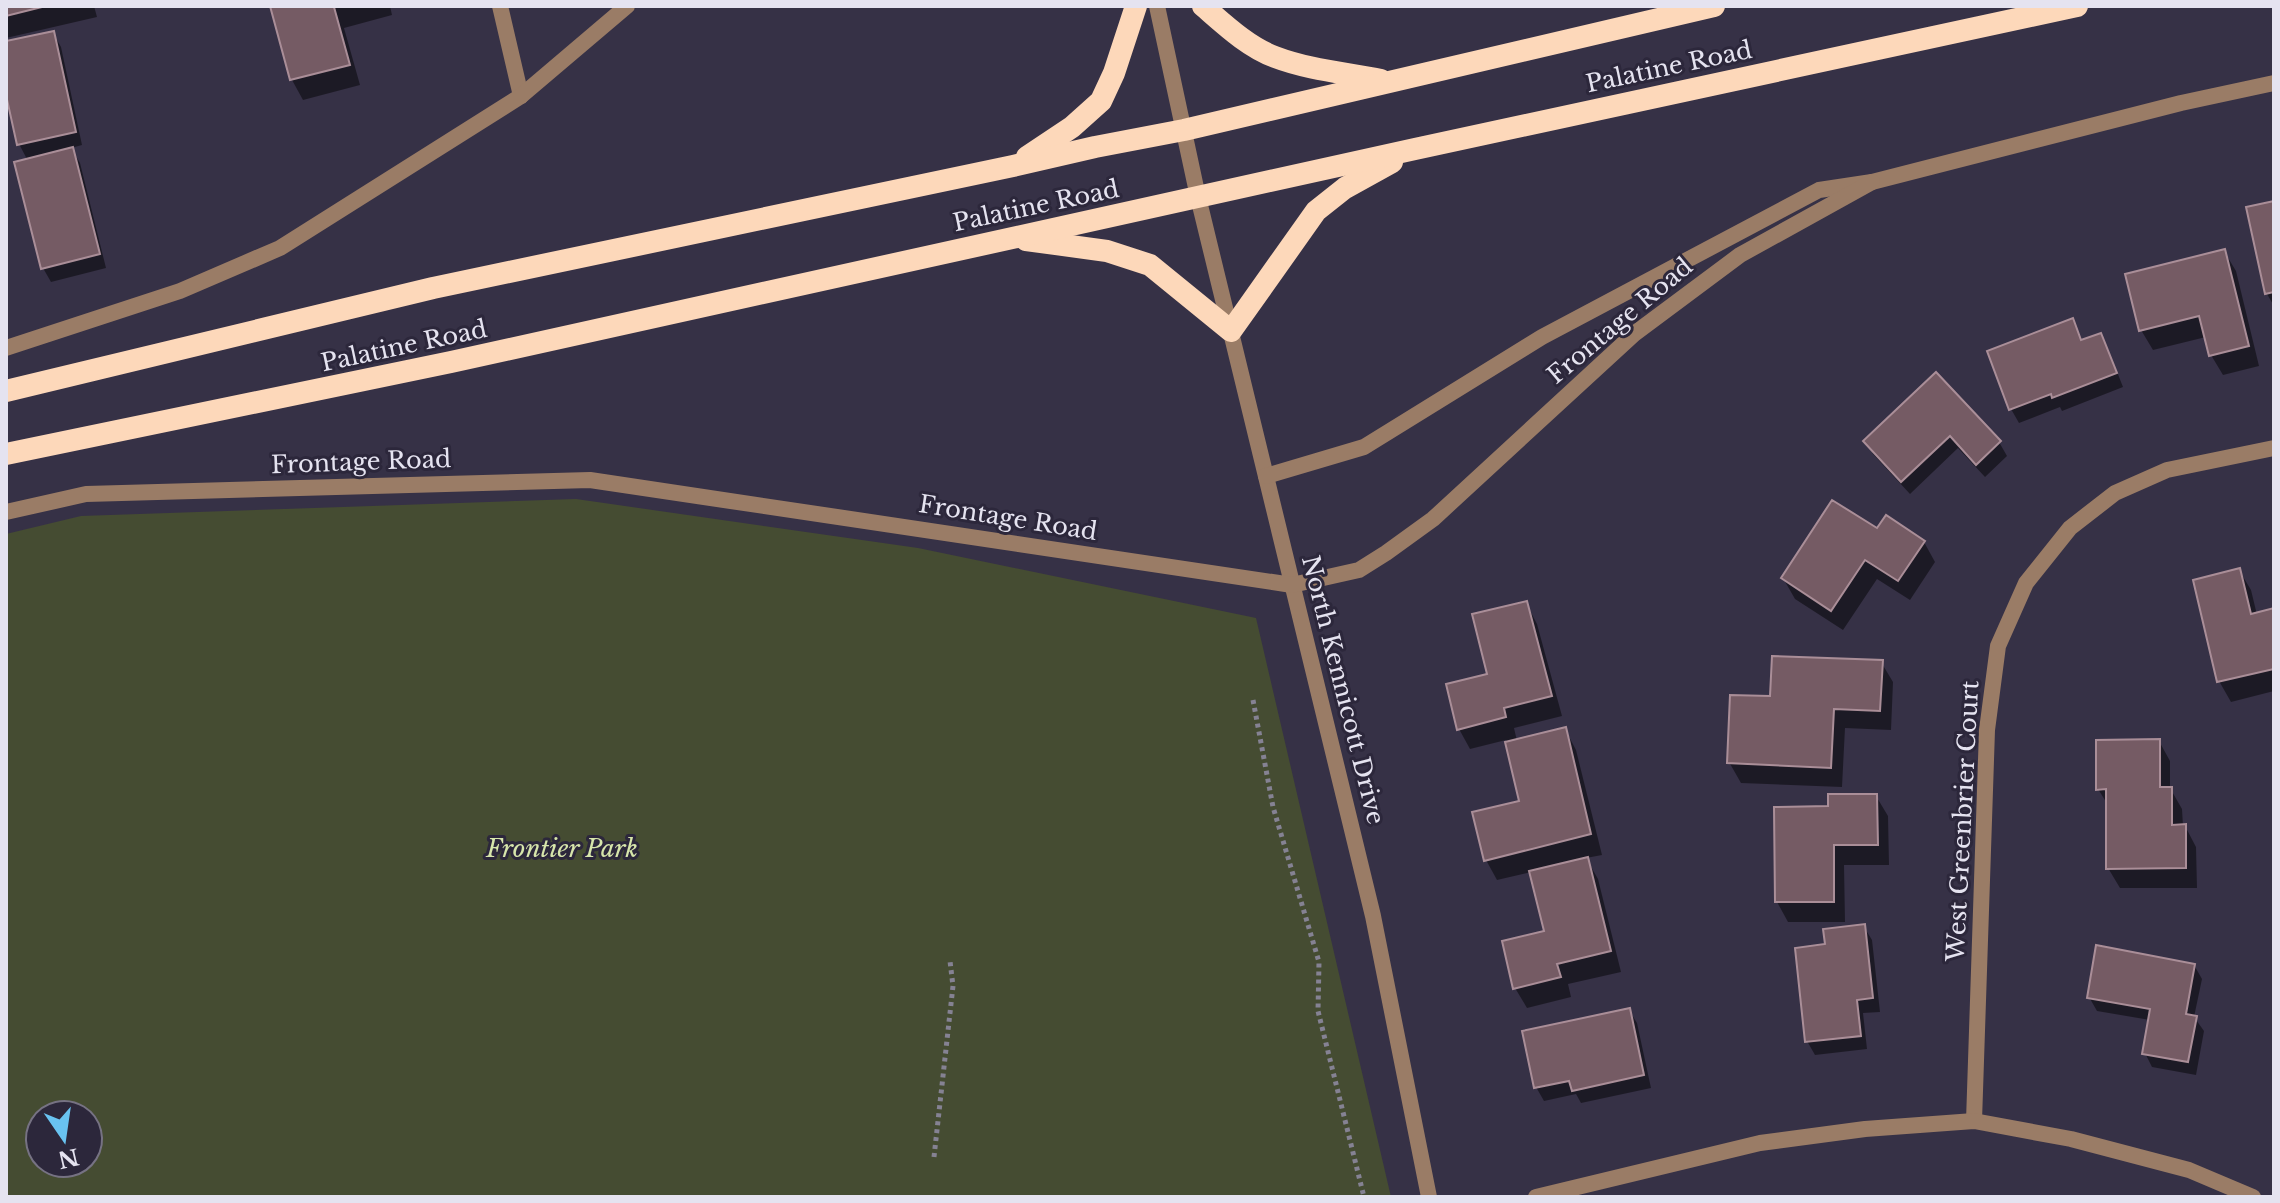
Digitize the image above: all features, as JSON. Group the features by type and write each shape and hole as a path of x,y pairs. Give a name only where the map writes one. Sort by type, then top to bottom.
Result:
{"highway":[{"path":"1013,166 1072,127 1101,101 1114,73 1136,6"},
{"path":"1203,6 1232,32 1274,57 1390,81"},
{"name":"Palatine Road","path":"6,391 433,288 1184,130 1714,6"},
{"name":"Palatine Road","path":"6,454 451,362 2077,6"},
{"path":"1009,238 1107,251 1150,265 1231,331 1316,211 1345,188 1415,149"}],"street":[{"path":"500,6 521,96"},
{"path":"6,348 180,291 280,248 521,96 627,6"},
{"name":"North Kennicott Drive","path":"1157,6 1198,197 1373,916 1429,1197"},
{"name":"Frontage Road","path":"1266,476 1364,447 1542,337 1819,190 1872,182 2181,103 2274,83"},
{"name":"Frontage Road","path":"6,512 86,494 590,480 1292,585 1359,570 1386,553 1433,519 1634,334 1740,255 1872,182"},
{"name":"West Greenbrier Court","path":"1974,1121 1987,730 1998,646 2003,633 2026,583 2061,539 2070,528 2115,493 2167,470 2274,448"},
{"path":"1536,1197 1760,1143 1865,1129 1974,1121 2071,1139 2189,1170 2253,1197"}],"path":[{"path":"1253,700 1273,807 1319,962 1318,1011 1364,1197"},
{"path":"934,1157 953,986 950,961"}],"green space":[{"name":"Frontier Park","path":"576,499 918,548 1256,618 1391,1197 6,1197 6,534 81,516"}],"building":[{"path":"6,6 46,6 6,16"},
{"path":"270,6 340,6 334,7 350,65 290,80"},
{"path":"54,31 76,132 17,145 6,95 6,41"},
{"path":"73,147 100,254 41,269 14,162"},
{"path":"2274,201 2274,292 2265,294 2246,207"},
{"path":"2225,249 2249,346 2209,356 2199,316 2139,331 2125,274"},
{"path":"2073,318 2081,340 2101,333 2117,373 2052,398 2051,394 2009,410 1987,351"},
{"path":"1936,372 2001,441 1976,465 1950,436 1901,482 1863,441"},
{"path":"1832,500 1877,528 1886,515 1925,541 1898,581 1865,560 1831,611 1781,578"},
{"path":"2240,568 2251,614 2274,608 2274,669 2217,682 2193,580"},
{"path":"1527,601 1552,696 1504,708 1506,717 1457,730 1446,684 1487,674 1472,614"},
{"path":"1772,656 1883,660 1880,711 1834,709 1831,768 1727,763 1730,695 1770,696"},
{"path":"1566,727 1591,834 1484,861 1472,812 1519,801 1505,742"},
{"path":"2160,739 2160,787 2172,787 2172,825 2186,824 2186,868 2106,869 2106,789 2096,790 2096,740"},
{"path":"1828,794 1877,794 1878,845 1834,845 1834,902 1775,902 1774,807 1828,806"},
{"path":"1588,857 1611,951 1557,964 1561,977 1513,989 1502,941 1544,931 1529,871"},
{"path":"1865,924 1873,998 1857,1000 1861,1036 1805,1042 1795,948 1825,944 1823,929"},
{"path":"2096,945 2195,964 2186,1014 2197,1016 2188,1062 2142,1054 2150,1009 2087,998"},
{"path":"1630,1008 1644,1075 1572,1091 1569,1081 1534,1088 1522,1031"}]}
